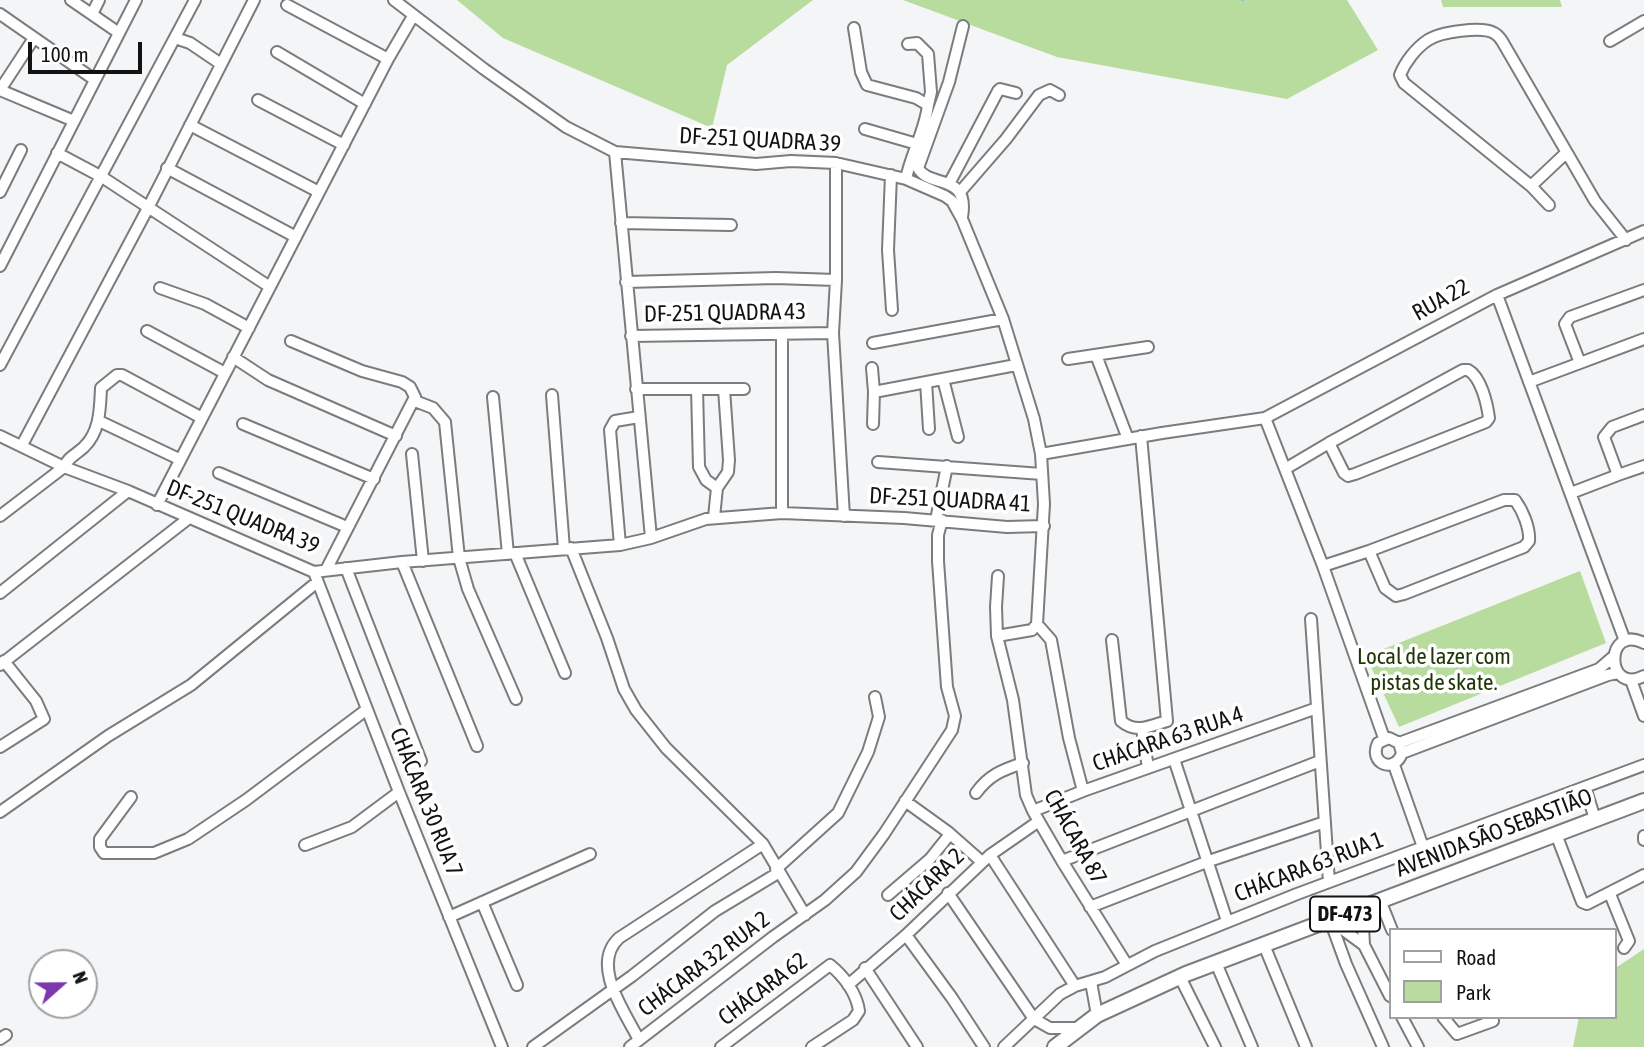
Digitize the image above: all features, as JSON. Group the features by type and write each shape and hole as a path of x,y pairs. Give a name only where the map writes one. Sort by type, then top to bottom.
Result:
{"main road":[{"name":"AVENIDA SÃO SEBASTIÃO","path":"1055,1047 1097,1015 1180,977 1643,799"}],"street":[{"path":"71,0 119,33"},
{"path":"92,14 99,0"},
{"path":"0,266 136,0"},
{"path":"0,365 195,0"},
{"path":"22,445 148,208 254,0"},
{"name":"DF-251 QUADRA 39","path":"394,0 566,128 615,152 756,164 791,161 836,163 906,179 945,196 952,201 962,219 1003,319 1016,366"},
{"path":"287,5 388,59"},
{"path":"0,15 95,80"},
{"path":"157,505 388,59 413,16"},
{"path":"1609,41 1644,21"},
{"path":"962,219 963,202 960,192 949,184 922,174 918,168 945,92 963,26"},
{"path":"854,28 861,72 867,85 916,98 928,105"},
{"path":"1549,205 1531,186 1404,83 1402,71 1416,50 1429,39 1468,30 1494,33 1502,41 1595,201 1626,240"},
{"path":"34,38 0,90 74,121"},
{"path":"175,38 190,43 221,64"},
{"path":"906,179 931,92 928,54 917,43 908,44"},
{"path":"276,52 365,104"},
{"path":"949,184 998,91 1005,89 1016,93"},
{"path":"960,192 1006,139 1039,95 1050,90 1059,95"},
{"path":"258,100 344,145"},
{"path":"190,125 319,192"},
{"path":"864,129 917,144"},
{"path":"0,192 21,150"},
{"name":"DF-251 QUADRA 43","path":"615,152 631,336 833,333"},
{"path":"57,153 102,177 270,287"},
{"path":"1531,186 1566,153"},
{"name":"DF-251 QUADRA 41","path":"836,163 833,333 844,516"},
{"path":"167,168 296,237"},
{"path":"891,175 888,250 892,310"},
{"path":"621,223 731,225"},
{"name":"RUA 22","path":"1041,454 1265,418 1497,295 1644,231"},
{"name":"DF-251 QUADRA 43","path":"626,282 776,278 836,280"},
{"path":"160,288 205,304 248,328"},
{"path":"1580,363 1565,324 1570,317 1644,290"},
{"path":"1497,295 1625,641"},
{"path":"873,342 1003,319"},
{"path":"147,331 225,373"},
{"path":"782,334 782,513"},
{"path":"631,336 651,538"},
{"path":"1530,382 1644,339"},
{"path":"291,341 355,368 402,382 414,392 415,401 326,570"},
{"path":"1068,359 1148,346"},
{"path":"1096,355 1128,439"},
{"path":"233,357 268,380 396,436"},
{"path":"874,392 1016,366"},
{"name":"DF-251 QUADRA 41","path":"651,538 715,517 782,513 939,520 1007,527 1044,526 1041,454 1028,397 1016,366"},
{"path":"872,368 873,424"},
{"path":"1285,469 1329,443 1463,370 1476,376 1488,408 1489,418 1482,426 1348,476 1329,443"},
{"path":"0,516 64,467 66,461 88,444 99,421 101,388 119,374 202,418"},
{"path":"943,379 958,437"},
{"path":"926,382 929,429"},
{"path":"636,389 744,389"},
{"path":"697,389 699,467 706,480 717,488"},
{"path":"715,517 717,488 724,479 729,460 724,389"},
{"path":"552,395 568,548 607,638 624,689 636,710 666,748 762,844 805,915"},
{"path":"493,397 512,554 565,673"},
{"path":"415,401 433,408 445,422 459,558 468,589 516,699"},
{"path":"1618,475 1607,449 1604,437 1606,432 1612,427 1644,415"},
{"path":"620,545 610,430 612,424 619,419 639,417"},
{"path":"1265,418 1323,566 1384,738"},
{"path":"99,421 179,459"},
{"path":"243,425 374,479"},
{"path":"1112,640 1121,721 1129,727 1142,729 1167,721 1141,436"},
{"path":"0,447 5,438"},
{"name":"DF-251 QUADRA 39","path":"5,438 64,467 128,491 315,577 326,570 620,545 651,538"},
{"path":"412,454 423,561"},
{"name":"DF-251 QUADRA 41","path":"878,462 1042,474"},
{"name":"CHÁCARA 32 RUA 2","path":"635,1044 805,915 856,872 955,723 947,687 938,547 947,466"},
{"path":"1571,493 1644,466"},
{"path":"219,473 347,527"},
{"path":"0,593 128,491"},
{"path":"1323,566 1504,500 1515,500 1530,535 1524,547 1396,596 1385,589 1369,551"},
{"path":"0,747 44,719 36,701 2,663 189,518"},
{"path":"997,636 1032,630 1037,624 1044,526"},
{"path":"402,562 477,746"},
{"path":"346,568 421,761"},
{"name":"CHÁCARA 87","path":"998,576 997,636 1013,700 1026,795 1062,861 1127,965"},
{"path":"2,806 191,685 315,577"},
{"name":"CHÁCARA 30 RUA 7","path":"315,577 398,792 502,1047"},
{"path":"1311,619 1329,882"},
{"name":"CHÁCARA 87","path":"1037,624 1051,640 1069,738 1083,791"},
{"path":"1401,748 1600,669 1625,641 1633,639 1644,643"},
{"path":"1614,656 1618,673 1632,680 1644,676"},
{"path":"1401,748 1618,673"},
{"path":"1632,680 1644,716"},
{"path":"533,1047 632,976 715,911 777,871 838,813 868,752 879,717 876,697"},
{"name":"CHÁCARA 63 RUA 4","path":"1036,816 1083,791 1317,708"},
{"path":"131,797 100,839 100,847 104,853 154,853 188,838 246,800 366,710"},
{"path":"1142,729 1148,768"},
{"path":"1384,738 1395,739 1401,748 1400,760 1394,765 1380,763 1376,757 1375,750 1384,738"},
{"path":"1090,907 1209,861 1174,759"},
{"path":"1062,861 1320,761"},
{"path":"976,793 985,780 998,771 1023,763"},
{"path":"1394,765 1423,847"},
{"name":"CHÁCARA 63 RUA 1","path":"1325,822 1209,861 1227,921 1644,765"},
{"path":"1585,787 1594,819"},
{"path":"305,845 352,827 398,792"},
{"path":"905,801 986,859 1075,986"},
{"name":"CHÁCARA 2","path":"848,985 1036,816"},
{"path":"888,895 930,859 950,834"},
{"path":"1556,834 1582,902 1592,903 1644,876"},
{"path":"635,1044 613,988 607,961 612,945 762,844"},
{"path":"449,916 590,854"},
{"path":"948,893 1034,1018 1050,1028 1079,1028"},
{"path":"1610,894 1629,941 1624,948"},
{"path":"1380,900 1391,928"},
{"path":"482,902 517,985"},
{"path":"1362,907 1364,945 1388,992"},
{"path":"1330,920 1364,945"},
{"path":"1330,920 1346,964 1383,1047"},
{"path":"1004,1047 1060,994 1227,921"},
{"path":"906,935 984,1047"},
{"path":"1264,945 1306,1047"},
{"path":"1216,963 1252,1047"},
{"name":"CHÁCARA 62","path":"721,1047 830,965 848,985"},
{"path":"865,968 917,1047"},
{"path":"1180,977 1214,1047"},
{"path":"1091,982 1097,1015"},
{"path":"813,1047 857,1015 859,1007 848,985"},
{"path":"1403,1019 1418,1047"},
{"path":"1445,1019 1457,1034 1493,1021"}],"green space":[{"path":"457,0 813,0 727,65 712,128 503,38"},
{"path":"903,0 1347,0 1378,50 1287,99 1057,57"},
{"path":"1441,0 1560,0 1562,7 1443,7"},
{"name":"Local de lazer com pistas de skate.","path":"1580,571 1606,643 1399,727 1366,656"},
{"path":"1644,949 1644,1047 1573,1047 1579,1019 1616,1019 1616,968"}]}
